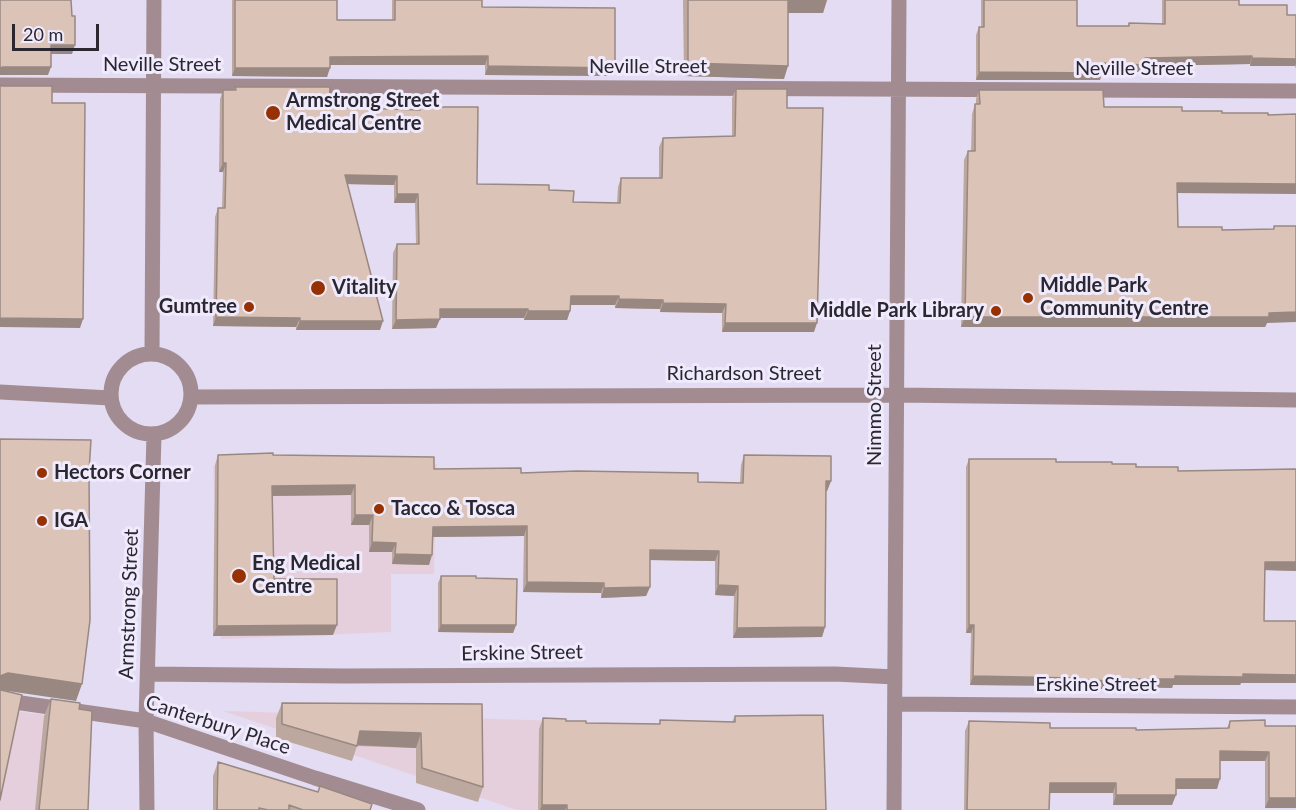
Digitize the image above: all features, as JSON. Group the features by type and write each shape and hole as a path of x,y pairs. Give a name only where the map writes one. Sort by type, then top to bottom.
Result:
{"street":[{"path":"152,353 154,0"},
{"name":"Nimmo Street","path":"894,810 899,0"},
{"name":"Neville Street","path":"0,85 1296,91"},
{"path":"152,353 176,362 185,372 190,384 191,397 183,418 175,426 154,435 141,434 120,421 113,411 110,398 111,384 116,372 132,358 152,353"},
{"path":"0,392 110,398"},
{"name":"Richardson Street","path":"191,397 897,395 1296,400"},
{"name":"Armstrong Street","path":"147,810 146,721 154,435"},
{"name":"Erskine Street","path":"148,674 343,676 834,674 895,677"},
{"name":"Canterbury Place","path":"0,700 146,721 418,810"},
{"name":"Erskine Street","path":"895,704 1296,707"}],"shaded area":[{"path":"437,464 434,574 391,574 391,632 221,639 213,466"},
{"path":"0,709 86,720 85,810 0,810"},
{"path":"223,711 562,721 561,810 517,810"}],"building":[{"path":"0,0 71,0 72,16 75,16 75,45 51,45 51,67 0,68"},
{"path":"235,0 337,0 337,20 395,20 395,0 482,0 482,7 615,8 615,68 488,66 488,56 330,57 330,68 235,68"},
{"path":"688,0 788,0 788,66 688,63"},
{"path":"984,0 1077,0 1077,26 1129,26 1129,23 1165,24 1165,0 1239,0 1239,5 1287,5 1287,15 1296,15 1296,59 1252,58 1252,56 1145,58 1145,65 1102,63 1102,73 979,72 979,27 984,27"},
{"path":"0,85 52,86 52,103 85,103 83,319 0,318"},
{"path":"235,87 330,87 329,107 420,110 420,107 478,107 477,184 549,185 549,190 574,191 573,202 620,203 621,178 662,178 663,138 735,136 736,89 787,89 787,108 823,108 817,323 725,323 726,304 663,303 663,300 619,299 619,296 571,296 570,311 440,309 440,319 396,320 397,244 419,244 418,194 397,194 397,176 345,175 383,321 300,321 300,318 216,317 218,208 225,208 223,90 236,90"},
{"path":"979,90 1103,90 1104,107 1182,107 1182,111 1296,114 1296,184 1177,183 1178,227 1222,227 1222,230 1274,229 1274,226 1296,226 1296,312 1269,313 1269,317 965,317 968,151 975,151 975,104 980,104"},
{"path":"0,439 91,440 89,471 90,620 82,684 8,673 0,676"},
{"path":"273,453 273,455 434,457 434,469 521,468 521,473 577,471 698,473 698,482 743,483 744,455 831,456 831,481 826,481 825,627 737,628 738,586 718,585 719,551 650,550 650,587 604,588 604,583 527,582 527,526 433,527 432,555 395,554 396,543 372,542 373,515 355,515 355,485 272,486 274,579 337,579 337,625 217,626 218,455"},
{"path":"969,459 1056,459 1056,462 1112,462 1112,464 1136,464 1136,467 1178,467 1178,471 1296,469 1296,562 1265,562 1264,621 1296,621 1296,675 1175,676 1175,679 1131,679 1131,681 973,676 974,625 969,625"},
{"path":"441,576 517,579 516,625 441,625"},
{"path":"0,689 22,695 0,800"},
{"path":"51,699 80,703 79,709 92,711 88,810 39,810"},
{"path":"282,703 482,704 483,787 422,768 421,733 360,731 357,746 282,724"},
{"path":"823,715 826,810 567,810 567,805 542,805 543,718 586,721 586,723 660,724 660,720 735,722 735,716"},
{"path":"1265,720 1265,726 1296,726 1296,798 1269,798 1269,752 1220,751 1220,779 1176,779 1176,795 1116,795 1116,783 1050,783 1049,810 967,810 969,721 1050,723 1050,728 1136,728 1136,730 1229,728 1230,721"},
{"path":"218,762 318,792 320,786 372,804 370,810 303,810 289,805 289,810 259,808 259,810 217,810"}],"place":[{"name":"Armstrong Street Medical Centre","path":"273,113"},
{"name":"Vitality","path":"318,288"},
{"name":"Middle Park Community Centre","path":"1028,298"},
{"name":"Gumtree","path":"249,307"},
{"name":"Middle Park Library","path":"996,311"},
{"name":"Hectors Corner","path":"42,473"},
{"name":"Tacco & Tosca","path":"379,509"},
{"name":"IGA","path":"42,521"},
{"name":"Eng Medical Centre","path":"239,576"}]}
